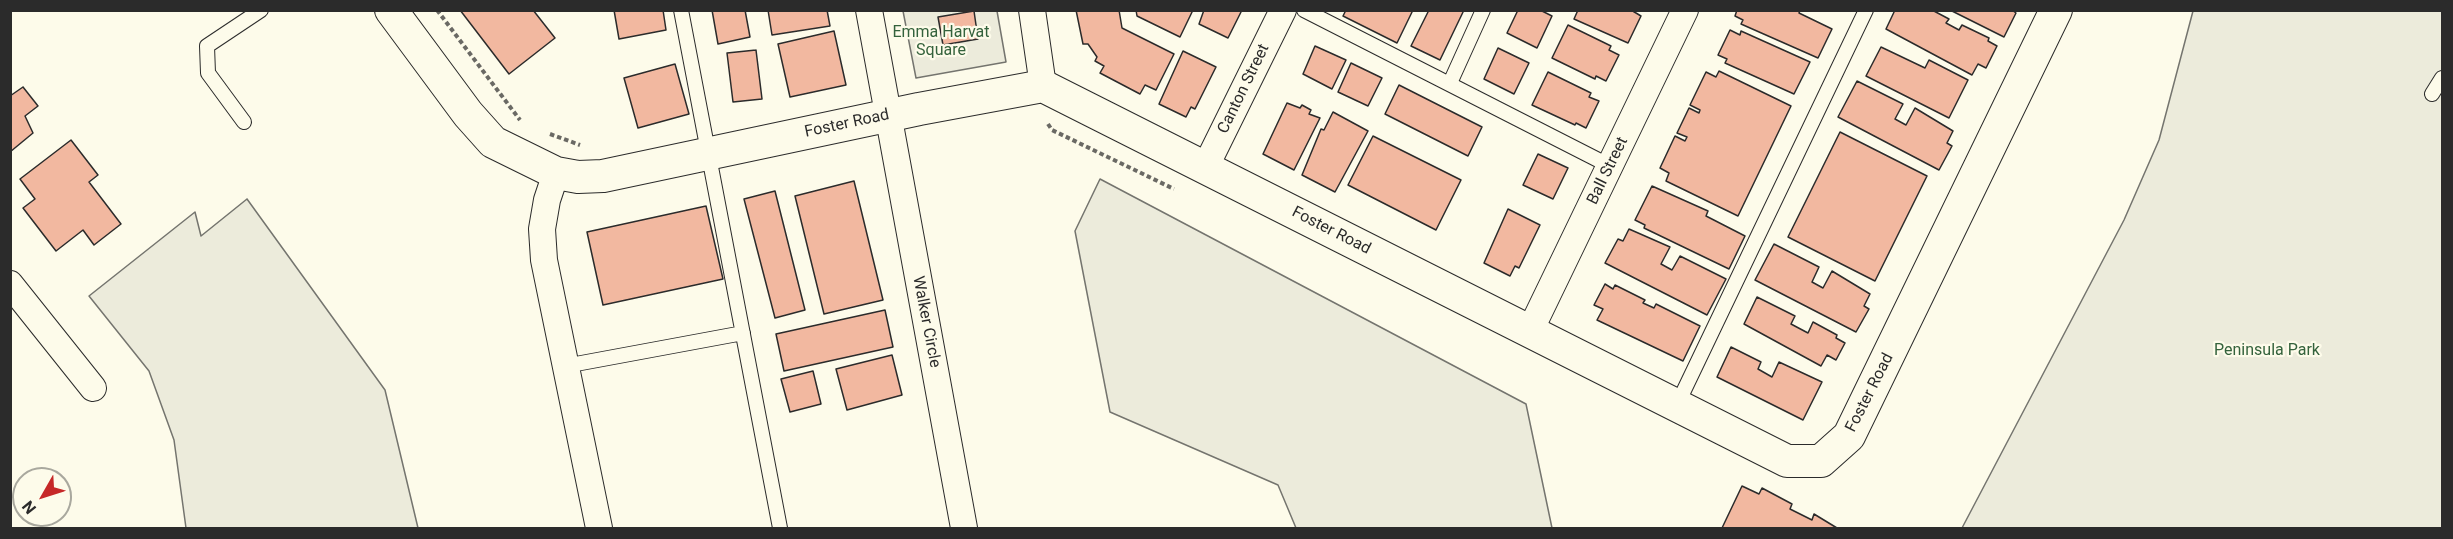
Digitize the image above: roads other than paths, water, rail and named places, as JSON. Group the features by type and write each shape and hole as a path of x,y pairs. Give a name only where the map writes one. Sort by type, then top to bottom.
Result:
{"street":[{"name":"Foster Road","path":"391,10 468,114 493,142 556,173 578,177 603,176 887,116 1043,86 1787,461 1821,461 1849,436 2056,10"},
{"name":"Walker Circle","path":"868,10 964,528"},
{"path":"1032,10 1043,86"},
{"name":"Canton Street","path":"1205,168 1283,10"},
{"name":"Ball Street","path":"1530,331 1685,10"},
{"path":"556,173 547,200 542,229 544,260 599,528"},
{"path":"10,284 93,388"}],"lane":[{"path":"244,122 208,73 207,46 261,10"},
{"path":"681,10 706,154 780,528"},
{"path":"1304,10 1450,82 1610,166"},
{"path":"1450,82 1483,10"},
{"path":"1677,405 1866,10"},
{"path":"2432,94 2442,78"},
{"path":"565,366 743,333"}],"park label":[{"name":"Emma Harvat Square","path":"941,42"},
{"name":"Peninsula Park","path":"2267,351"}]}
